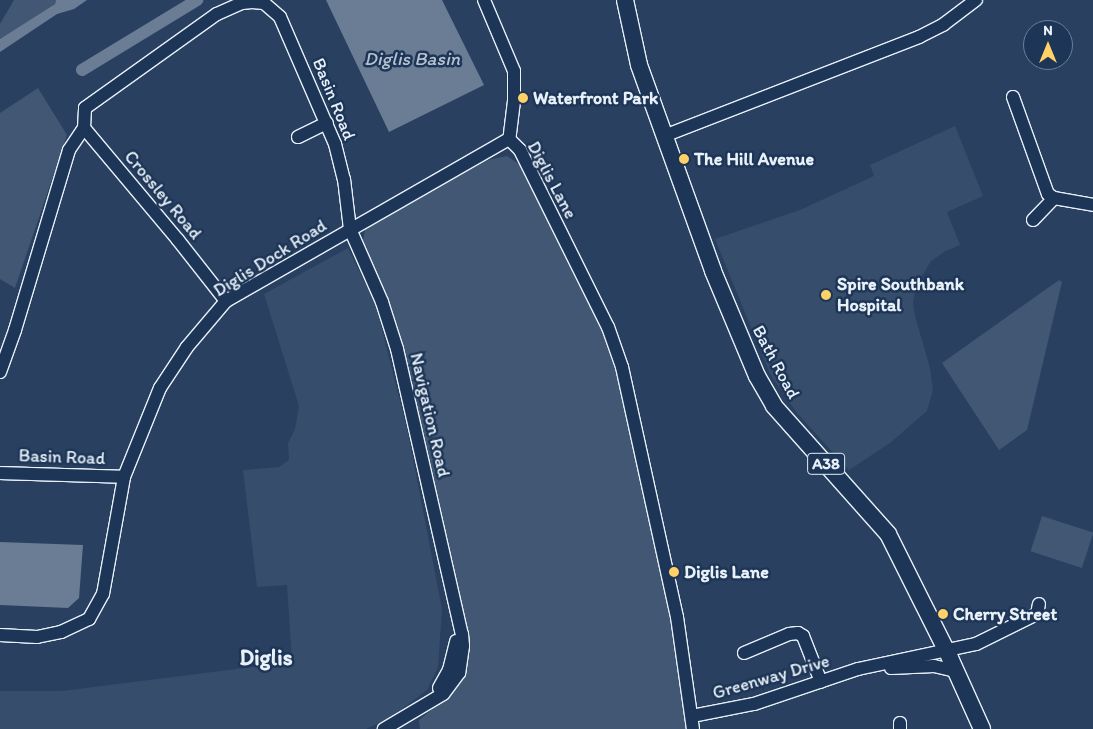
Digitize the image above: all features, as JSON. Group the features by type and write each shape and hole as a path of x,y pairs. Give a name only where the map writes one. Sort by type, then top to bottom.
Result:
{"main road":[{"name":"Bath Road","path":"625,0 639,65 715,276 750,361 770,398 888,534 947,652 982,729"}],"street":[{"path":"484,0 514,71 514,100 509,139"},
{"path":"664,136 919,37 944,24 976,0"},
{"name":"Basin Road","path":"84,128 85,108 217,14 242,3 264,3 280,17 328,123 344,179 350,229"},
{"path":"1013,97 1048,194 1054,198 1093,205"},
{"path":"298,137 328,123"},
{"path":"0,372 69,150 84,128"},
{"name":"Crossley Road","path":"84,128 178,240 226,301"},
{"name":"Diglis Dock Road","path":"0,635 36,637 61,632 89,619 103,594 124,477 163,382 187,347 226,301 509,139"},
{"name":"Diglis Lane","path":"509,139 520,150 608,327 622,367 677,617 692,722"},
{"path":"1033,220 1054,198"},
{"name":"Navigation Road","path":"350,229 382,302 397,349 463,646 459,673 443,694 384,729"},
{"name":"Basin Road","path":"0,473 124,477"},
{"path":"947,652 979,643 1037,614 1039,604"},
{"path":"744,653 789,634 798,633 803,636 821,682"},
{"name":"Greenway Drive","path":"692,722 754,704 858,669 947,652"},
{"name":"Greenway Drive","path":"858,669 934,666 956,671"}],"shaded area":[{"path":"14,0 56,0 55,4 0,39 0,24"},
{"path":"38,88 67,135 15,288 0,279 0,113"},
{"name":"Spire Southbank Hospital","path":"955,126 983,196 947,212 960,245 944,252 931,261 916,286 913,303 915,316 930,368 933,390 927,411 890,443 849,470 797,413 770,374 715,239 800,210 874,176 870,165"},
{"path":"507,156 520,165 601,328 616,373 644,492 670,619 686,729 420,729 419,720 440,703 465,677 469,646 468,631 407,362 392,311 363,242 365,230 376,221 488,160"},
{"path":"348,248 376,306 408,433 442,609 438,667 427,690 390,718 366,729 0,729 0,691 62,691 292,662 287,585 257,587 243,470 279,467 289,460 288,443 295,429 299,406 264,294"},
{"path":"1059,280 1062,282 1027,430 999,450 942,363"},
{"path":"1042,516 1093,533 1082,568 1031,551"}],"water":[{"path":"56,0 87,0 74,9 57,14 0,52 0,39 55,4"},
{"name":"Diglis Basin","path":"326,0 442,0 484,85 389,132"},
{"path":"0,542 83,545 79,598 68,608 0,605"}],"waterway":[{"path":"82,70 197,0"}],"place":[{"name":"Waterfront Park","path":"523,98"},
{"name":"The Hill Avenue","path":"684,159"},
{"name":"Spire Southbank Hospital","path":"826,295"},
{"name":"Diglis Lane","path":"674,572"},
{"name":"Cherry Street","path":"943,614"}],"district":[{"name":"Diglis","path":"266,658"}]}
